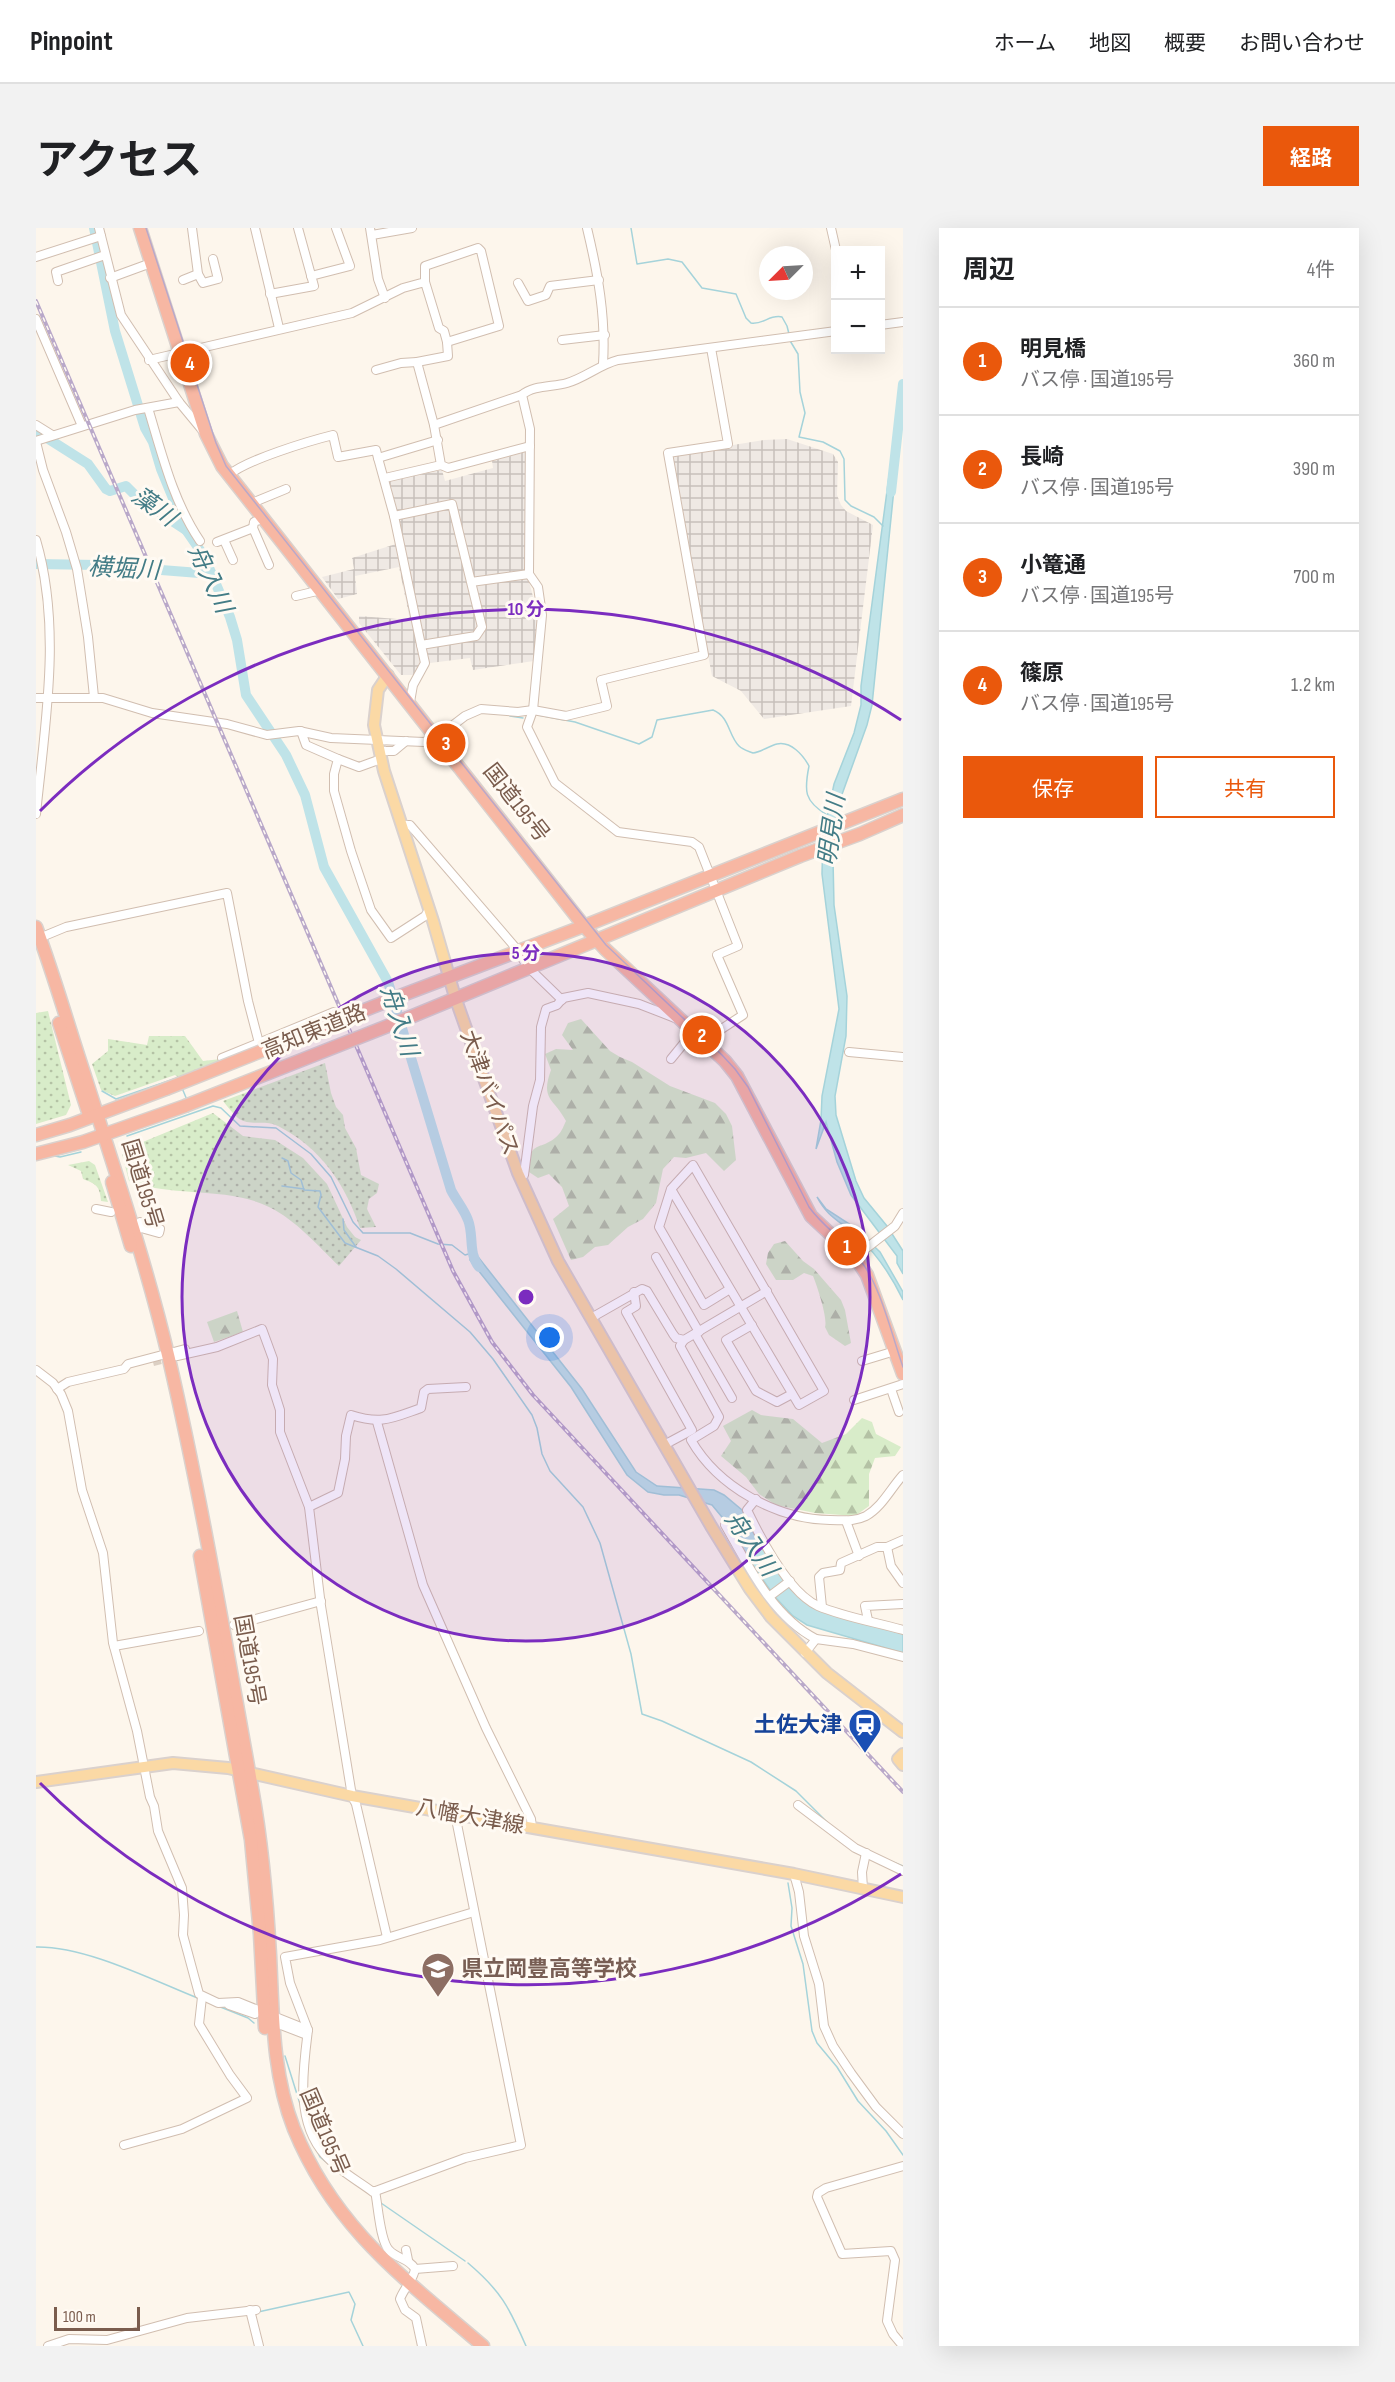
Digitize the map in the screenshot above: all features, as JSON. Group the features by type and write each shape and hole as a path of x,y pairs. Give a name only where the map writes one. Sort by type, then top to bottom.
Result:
{"highway":[{"name":"国道195号","path":"140,228 213,452 584,926 596,940 725,1061 744,1086 811,1216 855,1257 867,1275 903,1374"},
{"name":"高知東道路","path":"36,1135 70,1125 166,1089 903,799"},
{"name":"高知東道路","path":"36,1154 101,1136 185,1106 408,1018 903,815"},
{"name":"国道195号","path":"38,940 87,1096 137,1226 164,1356 244,1772 257,1893 267,2054 278,2103 297,2154 312,2184 352,2239 483,2346"},
{"name":"国道195号","path":"101,1136 164,1356"},
{"name":"国道195号","path":"406,2285 470,2346"}],"main road":[{"name":"大津バイパス","path":"388,675 378,690 375,706 375,738 455,997 520,1177 558,1261 711,1526 750,1589 771,1617 806,1653"},
{"path":"806,1653 834,1679 903,1732"},
{"path":"903,1754 898,1759 903,1765"},
{"name":"八幡大津線","path":"36,1782 179,1763 244,1772 352,1796 794,1874 903,1897"}],"street":[{"path":"192,228 198,274 203,283 218,279 213,259"},
{"path":"255,228 279,328"},
{"path":"270,294 314,286 298,228"},
{"path":"311,276 350,266 336,228"},
{"path":"385,298 378,279 371,232 412,228"},
{"path":"587,228 599,280 605,335 603,364"},
{"path":"831,228 835,246"},
{"path":"36,257 100,232 121,315 179,402 206,434"},
{"path":"376,369 448,356 444,331 440,328 425,282 425,266 475,248 481,251 499,326 447,342"},
{"path":"58,281 56,272 105,255"},
{"path":"110,278 151,264"},
{"path":"183,280 198,274"},
{"path":"518,283 528,301 546,295 550,286 599,280"},
{"path":"150,360 180,351 352,312 403,288 425,282"},
{"path":"36,319 82,426"},
{"path":"885,324 903,322"},
{"path":"434,424 522,395 528,390 574,380 603,364 618,360 831,332"},
{"path":"562,340 605,335"},
{"path":"36,698 94,697 152,713 227,724 267,735 301,731 331,738 375,738 424,742 437,737 465,716 481,709 518,712 533,710 566,716 607,706 601,680 704,655 668,453 728,444 711,348"},
{"path":"417,362 438,440 441,465"},
{"path":"522,395 530,429 529,574 538,587 542,615 533,710 527,727 555,783 618,832 692,842 699,847 738,946 717,956 743,1015 703,1041"},
{"path":"43,439 141,409 179,402"},
{"path":"141,409 186,520 200,541"},
{"path":"36,425 43,439 43,470 76,563 88,637 94,697"},
{"path":"229,475 239,467 287,450 297,444 333,435 338,457 376,450 394,516 424,663 413,685 410,702"},
{"path":"378,458 438,440"},
{"path":"385,478 441,465 448,468 530,446"},
{"path":"252,503 286,489"},
{"path":"394,516 452,504 482,627 476,636 421,645"},
{"path":"264,518 254,522 253,528 269,565"},
{"path":"233,560 221,541 253,528"},
{"path":"36,540 43,564 50,635 36,814"},
{"path":"471,582 529,574"},
{"path":"296,596 321,590"},
{"path":"301,731 306,745 359,767 380,755 394,751 406,741"},
{"path":"338,759 334,774 334,791 371,910 391,938 425,916 429,910"},
{"path":"402,825 410,825 518,951 528,967 562,1000"},
{"path":"38,940 66,927 227,893 258,1043"},
{"path":"520,1177 524,1175 533,1106 540,1080 541,1027 546,1009 572,995 588,993 639,1004 678,1018"},
{"path":"222,1058 334,1012"},
{"path":"671,1059 693,1032"},
{"path":"849,1052 903,1057"},
{"path":"671,1190 742,1308 799,1405 824,1391 693,1165 671,1190 659,1227 704,1305 730,1289"},
{"path":"96,1209 111,1212"},
{"path":"855,1257 866,1247 896,1228 903,1214"},
{"path":"656,1257 732,1398"},
{"path":"591,1318 642,1289 647,1291 676,1338 684,1340"},
{"path":"768,1291 684,1340 680,1346 719,1417 714,1426 691,1440 700,1457 732,1485 768,1507 800,1518 851,1521 865,1516 874,1509 903,1475"},
{"path":"634,1292 636,1306 626,1312 692,1430 664,1445"},
{"path":"752,1325 726,1340 756,1391 777,1402 792,1394"},
{"path":"57,1389 68,1382 124,1369 128,1364 196,1347 202,1349 217,1347 262,1329 273,1359 272,1385 280,1410 280,1432 309,1507 321,1601 352,1796 356,1804 387,1937"},
{"path":"862,1360 895,1351"},
{"path":"36,1370 49,1379 57,1389 68,1411 82,1490 103,1553 114,1646 154,1806 158,1831 182,1888 184,1941 202,1999 200,2024 247,2098 182,2129 124,2145"},
{"path":"854,1400 903,1384"},
{"path":"309,1507 338,1492 351,1415 377,1422 421,1408 424,1404 424,1392 428,1389 466,1387"},
{"path":"891,1389 899,1412"},
{"path":"377,1422 423,1585 486,1728 531,1819 532,1828"},
{"path":"756,1499 747,1509 757,1531 789,1582 809,1600 822,1607 903,1630"},
{"path":"846,1521 859,1556"},
{"path":"724,1525 749,1567 794,1624 816,1639 853,1644 903,1657"},
{"path":"822,1607 819,1577 823,1573 840,1570 841,1563 877,1547 886,1547 903,1540"},
{"path":"886,1547 891,1566 903,1583"},
{"path":"771,1595 789,1582"},
{"path":"234,1625 321,1601"},
{"path":"868,1620 865,1606 903,1607"},
{"path":"169,1636 176,1630 217,1623"},
{"path":"114,1646 199,1631"},
{"path":"806,1653 816,1639"},
{"path":"798,1805 835,1835 903,1871"},
{"path":"376,2196 465,2158 521,2145 455,1814"},
{"path":"863,1889 862,1872 866,1853"},
{"path":"794,1874 799,1892 804,1936 819,1984 824,2026 833,2046 850,2073 876,2107 903,2134"},
{"path":"408,2260 397,2257 386,2247 376,2196 334,2164 321,2150 312,2132 302,2091 307,2033 290,1983 285,1957 387,1937 474,1912"},
{"path":"202,1999 218,2003 238,2002 307,2033"},
{"path":"281,2025 307,2033"},
{"path":"903,2166 826,2188 818,2193 818,2197 842,2254 891,2251 895,2260 887,2321 892,2334 903,2346"},
{"path":"406,2250 408,2260 415,2269 414,2277 406,2285 400,2299 405,2310 416,2318 422,2346"},
{"path":"415,2269 453,2266"},
{"path":"48,2346 69,2339 78,2343 107,2340 177,2320 253,2310 259,2346"}],"shaded area":[{"path":"787,439 833,454 838,462 837,495 841,505 846,511 873,525 851,706 764,719 741,691 712,676 671,455 764,440"},
{"path":"525,452 525,566 538,616 534,661 473,670 470,658 422,664 415,675 401,675 359,623 359,616 410,620 399,567 355,576 357,594 338,599 322,577 354,569 352,558 402,542 389,481 442,470 445,481 493,468 492,461"}],"green space":[{"path":"48,1011 71,1105 66,1115 36,1124 36,1013"},
{"path":"581,1019 610,1051 670,1086 715,1103 726,1114 732,1126 736,1160 724,1171 706,1153 686,1158 674,1157 663,1169 656,1203 643,1219 628,1227 608,1245 595,1247 583,1257 571,1260 553,1219 569,1206 562,1187 549,1174 538,1178 529,1172 529,1161 534,1150 553,1140 560,1133 566,1121 548,1093 551,1070 545,1054 556,1049 573,1050 562,1035 568,1023"},
{"path":"149,1036 185,1036 203,1061 222,1060 179,1078 175,1075 115,1096 101,1090 92,1064 108,1051 108,1039 147,1045"},
{"path":"325,1063 336,1107 343,1115 345,1128 356,1148 361,1175 379,1184 377,1193 369,1199 367,1209 376,1227 360,1228 339,1182 319,1156 307,1145 273,1124 243,1121 223,1101"},
{"path":"213,1113 243,1136 275,1140 303,1158 327,1184 347,1227 355,1237 361,1240 339,1266 297,1226 269,1207 236,1196 164,1189 129,1181 122,1154 138,1144"},
{"path":"89,1161 95,1165 108,1202 101,1201 98,1189 94,1184 83,1179 81,1171 68,1165"},
{"path":"785,1241 841,1300 851,1343 845,1346 829,1335 813,1276 804,1273 793,1280 776,1280 766,1264 768,1253 774,1244"},
{"path":"237,1311 243,1332 214,1342 207,1322"},
{"path":"752,1410 761,1415 793,1419 822,1443 846,1434 862,1418 872,1422 876,1434 901,1447 895,1456 875,1458 869,1474 869,1506 855,1516 815,1513 776,1505 759,1494 746,1477 721,1456 731,1441 723,1426"}],"water":[{"path":"889,476 895,479 872,705 840,800 833,859 834,905 847,996 846,1036 835,1096 836,1115 856,1181 864,1198 887,1226 903,1251 903,1274 897,1263 897,1256 851,1195 837,1162 826,1122 816,1149 822,1096 839,1009 822,874 823,837 834,784 854,733 861,705 861,686"},
{"path":"817,1197 826,1209 854,1227 880,1252 903,1292 903,1300 889,1274 871,1250 830,1215"},
{"path":"475,1253 582,1389 636,1472 657,1486 714,1490 724,1495 742,1510 754,1534 784,1577 804,1600 903,1633 903,1653 807,1625 793,1616 776,1598 750,1562 731,1528 712,1505 679,1495 648,1492 627,1475 571,1387 470,1260 470,1256"}],"waterway":[{"name":"舟入川","path":"94,228 115,331 145,428 153,442 161,469 186,530 204,556 230,617 237,640 246,695 286,755 305,795 324,867 388,982 451,1190 468,1220 473,1256 479,1267"},
{"path":"631,228 637,264 668,259 682,262 702,288 736,294 746,318 751,323 782,317 789,334"},
{"path":"789,339 798,354 800,392 805,413 799,437 823,442 840,451 844,459 845,500 851,506 874,517 883,526"},
{"name":"明見川","path":"891,492 903,384"},
{"name":"藻川","path":"36,431 88,464 106,489 110,491 126,486 140,500 186,530"},
{"name":"横堀川","path":"36,564 98,565 212,574"},
{"path":"538,715 575,722 639,744 652,737 657,720 713,710 723,717 735,742 744,749 753,753 782,744 796,750 809,766 806,789 810,800 827,815"},
{"path":"510,716 523,718"},
{"path":"102,1091 116,1099 177,1078"},
{"path":"182,1088 187,1100"},
{"path":"127,1136 213,1106 221,1108 240,1126 276,1128 311,1154 331,1177 353,1222 363,1233 410,1233 438,1244 452,1245 465,1255 472,1253"},
{"path":"55,1156 81,1152"},
{"path":"282,1158 288,1161 291,1173 301,1180 304,1190 320,1191 318,1207 345,1243 378,1256 470,1332 493,1359 532,1415 542,1454 550,1471 583,1507 600,1543 631,1654 642,1714 751,1762 796,1791 828,1823"},
{"path":"282,1186 304,1189"},
{"path":"343,1219 344,1230 356,1247"},
{"path":"888,1860 903,1866"},
{"path":"788,1883 792,1908 791,1926 803,1964 812,2031 817,2043 837,2067 858,2101 886,2131 903,2155"},
{"path":"36,1947 55,1948 97,1958 200,1999"},
{"path":"218,2006 248,2018 254,2023"},
{"path":"285,2056 301,2107"},
{"path":"307,2132 320,2157 343,2176"},
{"path":"354,2183 372,2196"},
{"path":"381,2203 465,2261"},
{"path":"468,2263 489,2282 503,2300 526,2346"},
{"path":"258,2312 349,2292 355,2304 351,2320 363,2346"}],"tunnel":[{"path":"153,1362 173,1357"}],"tram line":[{"path":"146,228 216,443 226,466 606,945 735,1069 748,1087 809,1207 854,1253 874,1282 903,1367"}],"railway":[{"path":"36,301 453,1271 492,1342 533,1395 903,1792"}],"place":[{"name":"篠原","path":"190,363"},
{"name":"小篭通","path":"446,743"},
{"name":"長崎","path":"702,1035"},
{"name":"明見橋","path":"847,1246"},
{"name":"土佐大津","path":"865,1754"},
{"name":"県立岡豊高等学校","path":"438,1998"}]}
